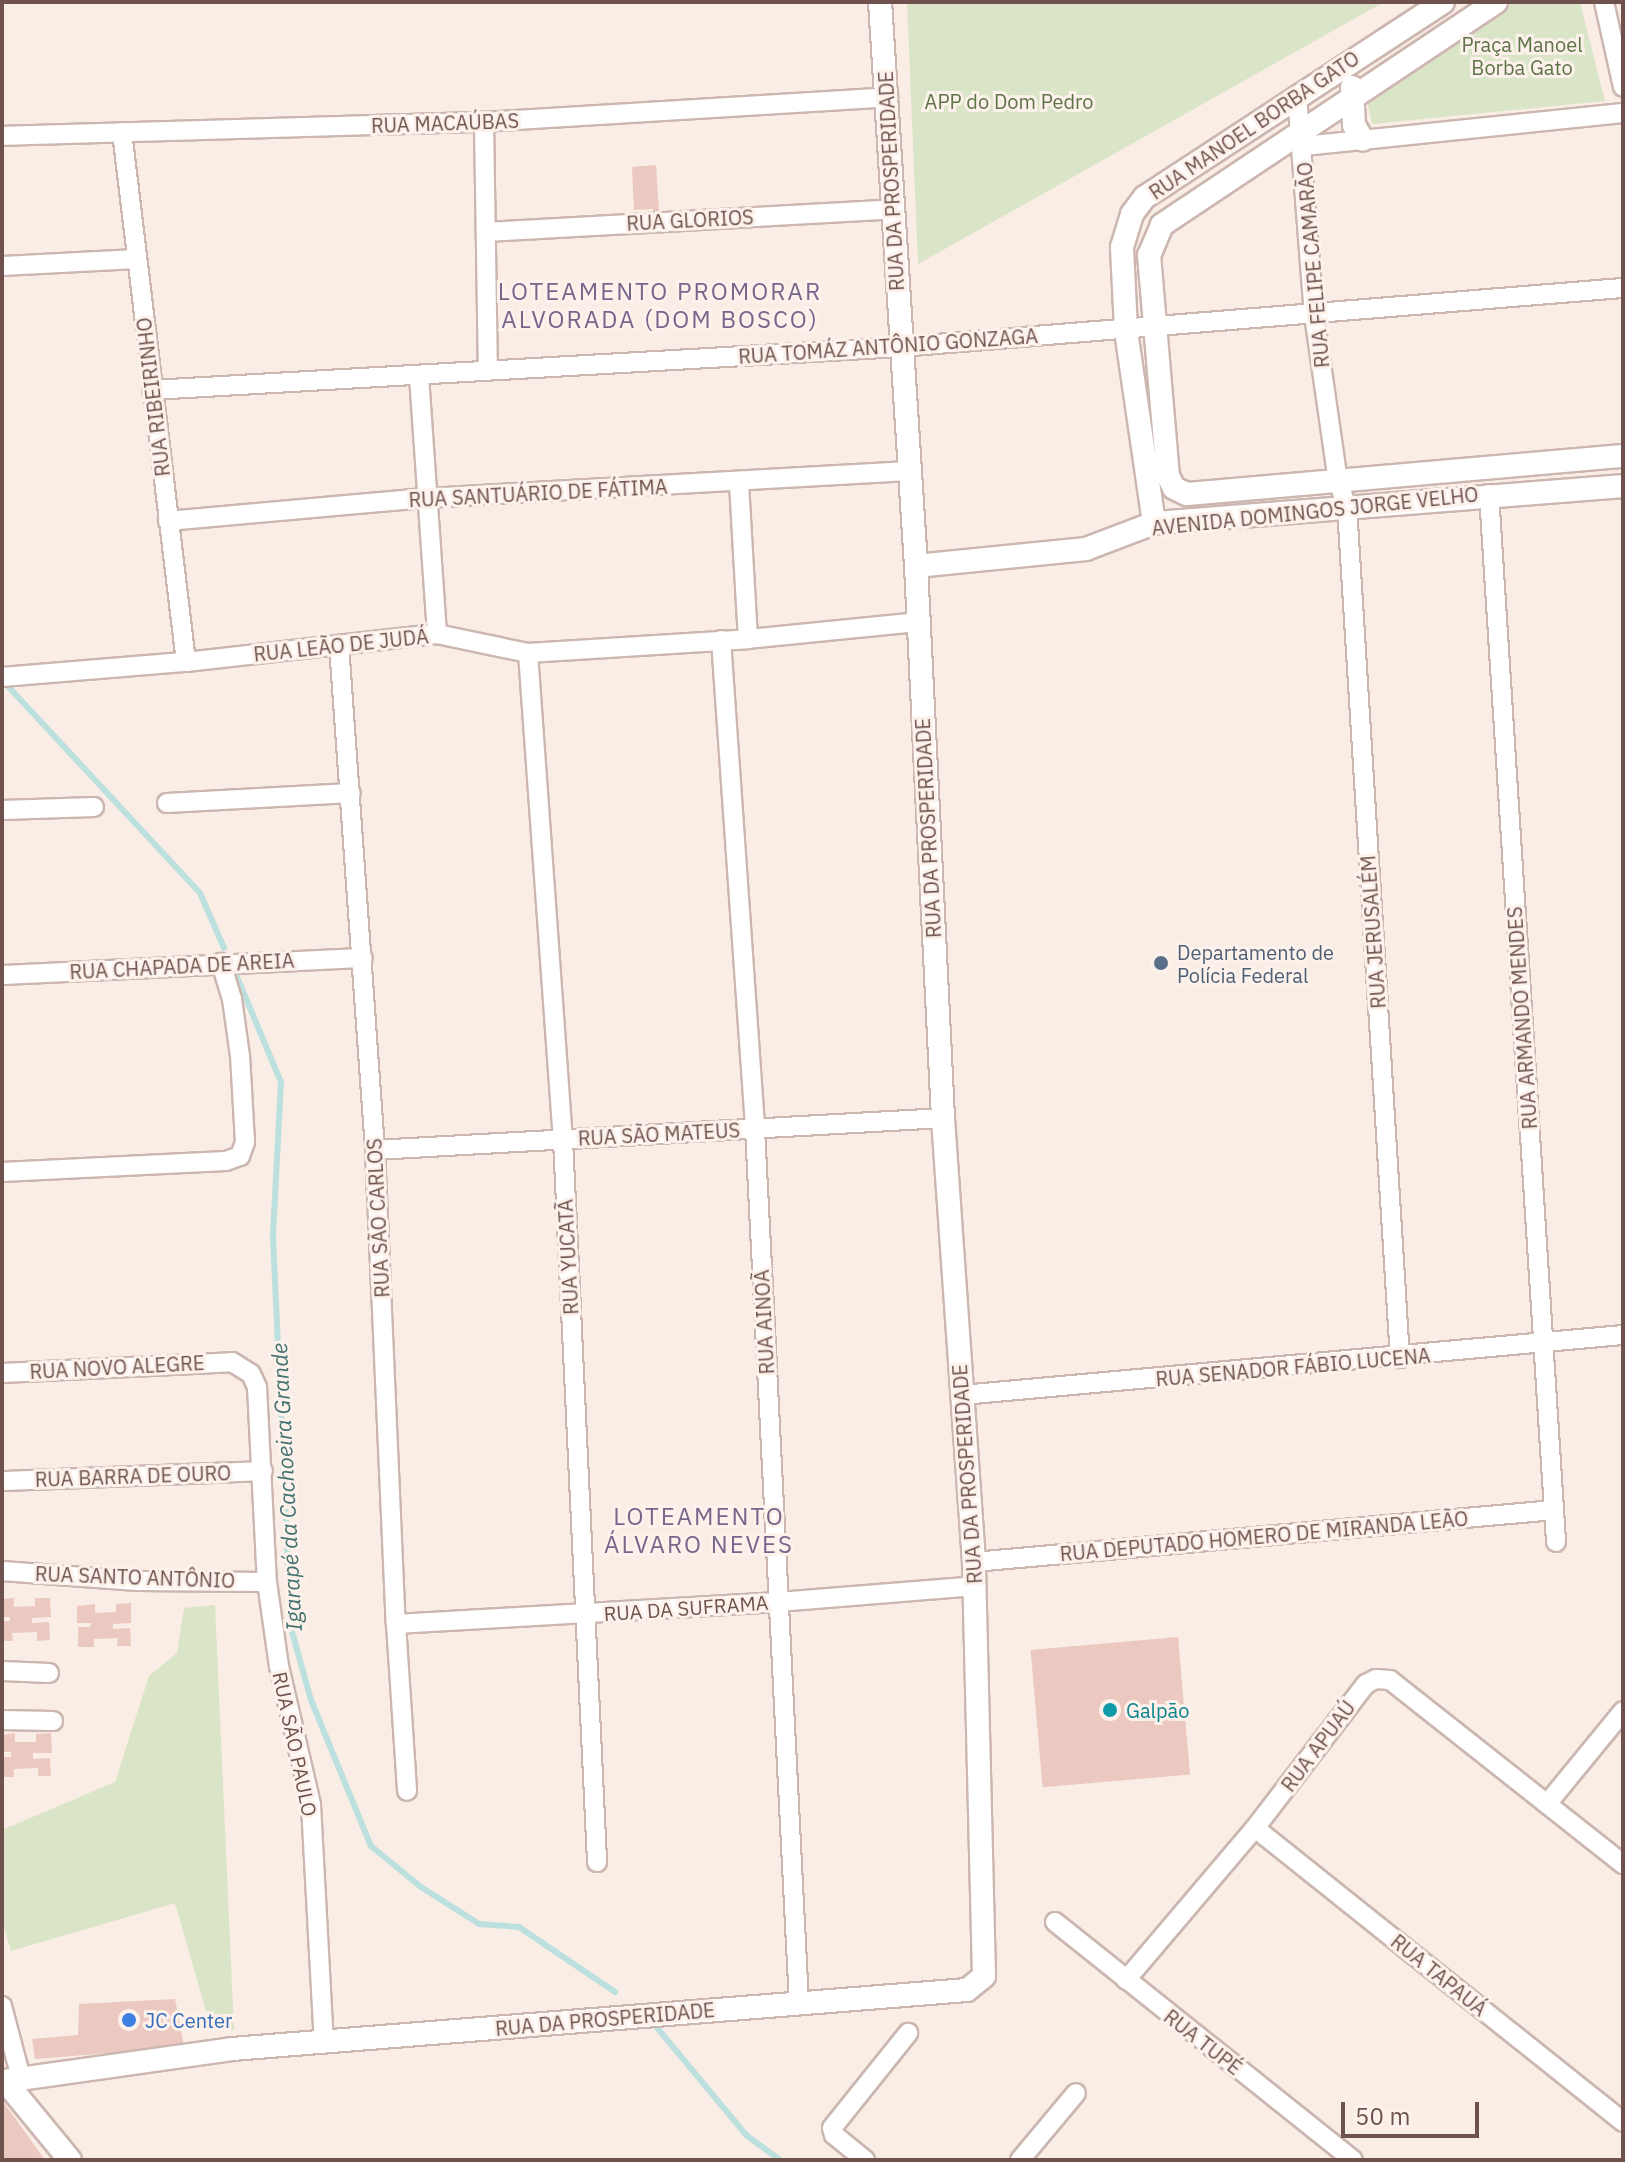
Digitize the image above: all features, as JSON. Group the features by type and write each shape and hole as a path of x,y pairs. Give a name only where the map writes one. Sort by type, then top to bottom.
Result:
{"street":[{"name":"RUA DA PROSPERIDADE","path":"9,2076 232,2049 967,1990 984,1976 974,1562 943,1118 916,566 880,2"},
{"name":"RUA MANOEL BORBA GATO","path":"1154,523 1126,330 1122,247 1132,214 1145,197 1443,2"},
{"name":"RUA MANOEL BORBA GATO","path":"1174,488 1168,476 1149,255 1162,225 1302,139 1351,98 1496,2"},
{"path":"1604,2 1623,87"},
{"path":"1355,58 1351,98 1354,125 1363,140"},
{"name":"RUA FELIPE CAMARÃO","path":"1297,95 1314,315 1338,481 1347,507"},
{"name":"RUA MACAÚBAS","path":"2,136 484,122 888,97"},
{"path":"1302,139 1363,140 1623,113"},
{"path":"484,122 488,371"},
{"name":"RUA RIBEIRINHO","path":"122,132 186,662"},
{"name":"RUA GLORIOS","path":"486,232 894,209"},
{"path":"2,266 137,259"},
{"name":"RUA TOMÁZ ANTÔNIO GONZAGA","path":"152,390 900,347 1623,288"},
{"path":"419,376 437,634"},
{"name":"AVENIDA DOMINGOS JORGE VELHO","path":"1174,488 1187,494 1623,456"},
{"name":"RUA SANTUÁRIO DE FÁTIMA","path":"168,521 427,498 739,483 909,471"},
{"path":"739,483 748,639"},
{"name":"AVENIDA DOMINGOS JORGE VELHO","path":"916,566 1086,549 1154,523 1489,494 1623,486"},
{"name":"RUA ARMANDO MENDES","path":"1489,494 1556,1542"},
{"name":"RUA JERUSALÉM","path":"1347,507 1400,1358"},
{"name":"RUA LEÃO DE JUDÁ","path":"9,677 186,662 437,634 528,653 748,639 918,622"},
{"name":"RUA AINOÃ","path":"721,640 755,1129 799,2003"},
{"name":"RUA SÃO CARLOS","path":"339,645 375,1150 396,1624 407,1791"},
{"name":"RUA YUCATÃ","path":"528,653 563,1140 597,1862"},
{"path":"167,803 351,793"},
{"path":"2,810 94,807"},
{"name":"RUA CHAPADA DE AREIA","path":"2,975 363,958"},
{"path":"2,1172 226,1161 240,1156 245,1142 240,1056 232,999 221,963"},
{"name":"RUA SÃO MATEUS","path":"375,1150 943,1118"},
{"name":"RUA SENADOR FÁBIO LUCENA","path":"962,1395 1400,1358 1623,1335"},
{"name":"RUA NOVO ALEGRE","path":"2,1373 232,1362"},
{"name":"RUA SÃO PAULO","path":"232,1362 251,1374 257,1387 267,1582 279,1666 311,1805 324,2042"},
{"name":"RUA BARRA DE OURO","path":"2,1481 263,1471"},
{"name":"RUA DEPUTADO HOMERO DE MIRANDA LEÃO","path":"974,1562 1554,1510"},
{"name":"RUA SANTO ANTÔNIO","path":"2,1571 138,1581 267,1582"},
{"name":"RUA DA SUFRAMA","path":"396,1624 778,1602 975,1586"},
{"path":"2,1671 49,1673"},
{"name":"RUA APUAÚ","path":"1126,1980 1255,1828 1366,1684 1383,1679 1623,1864"},
{"path":"1547,1804 1623,1711"},
{"path":"2,1720 53,1721"},
{"name":"RUA TAPAUÁ","path":"1255,1828 1623,2122"},
{"name":"RUA TUPÉ","path":"1055,1922 1353,2160"},
{"path":"2,2006 9,2076 24,2102 70,2160"},
{"path":"865,2160 834,2135 832,2128 908,2033"},
{"path":"1020,2160 1076,2093"}],"green space":[{"name":"APP do Dom Pedro","path":"907,2 1384,2 918,264"},
{"name":"Praça Manoel Borba Gato","path":"1502,2 1580,2 1605,101 1372,124 1365,90"},
{"path":"215,1605 234,2030 211,2029 175,1903 11,1951 2,1920 2,1830 115,1782 149,1676 177,1653 184,1608"}],"building":[{"path":"656,165 659,213 653,213 653,209 634,210 632,167"},
{"path":"14,1598 14,1607 35,1606 35,1598 50,1598 51,1617 32,1618 32,1623 49,1622 50,1640 37,1641 37,1632 12,1633 13,1641 2,1641 2,1621 10,1621 10,1617 2,1617 2,1599"},
{"path":"131,1603 131,1623 113,1624 113,1629 130,1628 131,1646 117,1646 118,1638 94,1639 94,1647 78,1647 78,1627 90,1627 91,1623 77,1623 77,1606 95,1604 95,1613 116,1612 116,1604"},
{"name":"Galpão","path":"1178,1637 1190,1774 1043,1787 1031,1650"},
{"path":"15,1733 15,1742 36,1742 36,1734 51,1733 52,1753 33,1753 33,1759 50,1758 51,1776 38,1776 38,1768 14,1769 14,1777 2,1777 2,1757 11,1757 11,1752 2,1752 2,1735"},
{"name":"JC Center","path":"175,1999 184,2047 35,2059 32,2039 78,2035 79,2004"},
{"path":"2,2100 45,2160 2,2160"}],"waterway":[{"name":"Igarapé da Cachoeira Grande","path":"4,682 200,893 224,948"},
{"name":"Igarapé da Cachoeira Grande","path":"237,977 281,1082 273,1236 291,1628 311,1700 371,1846 421,1887 479,1924 519,1927 615,1992"},
{"name":"Igarapé da Cachoeira Grande","path":"654,2024 746,2135 780,2160"}],"place":[{"name":"Departamento de Polícia Federal","path":"1161,963"},
{"name":"Galpão","path":"1110,1710"},
{"name":"JC Center","path":"129,2020"}],"district":[{"name":"LOTEAMENTO PROMORAR ALVORADA (DOM BOSCO)","path":"660,306"},
{"name":"LOTEAMENTO ÁLVARO NEVES","path":"699,1531"}]}
